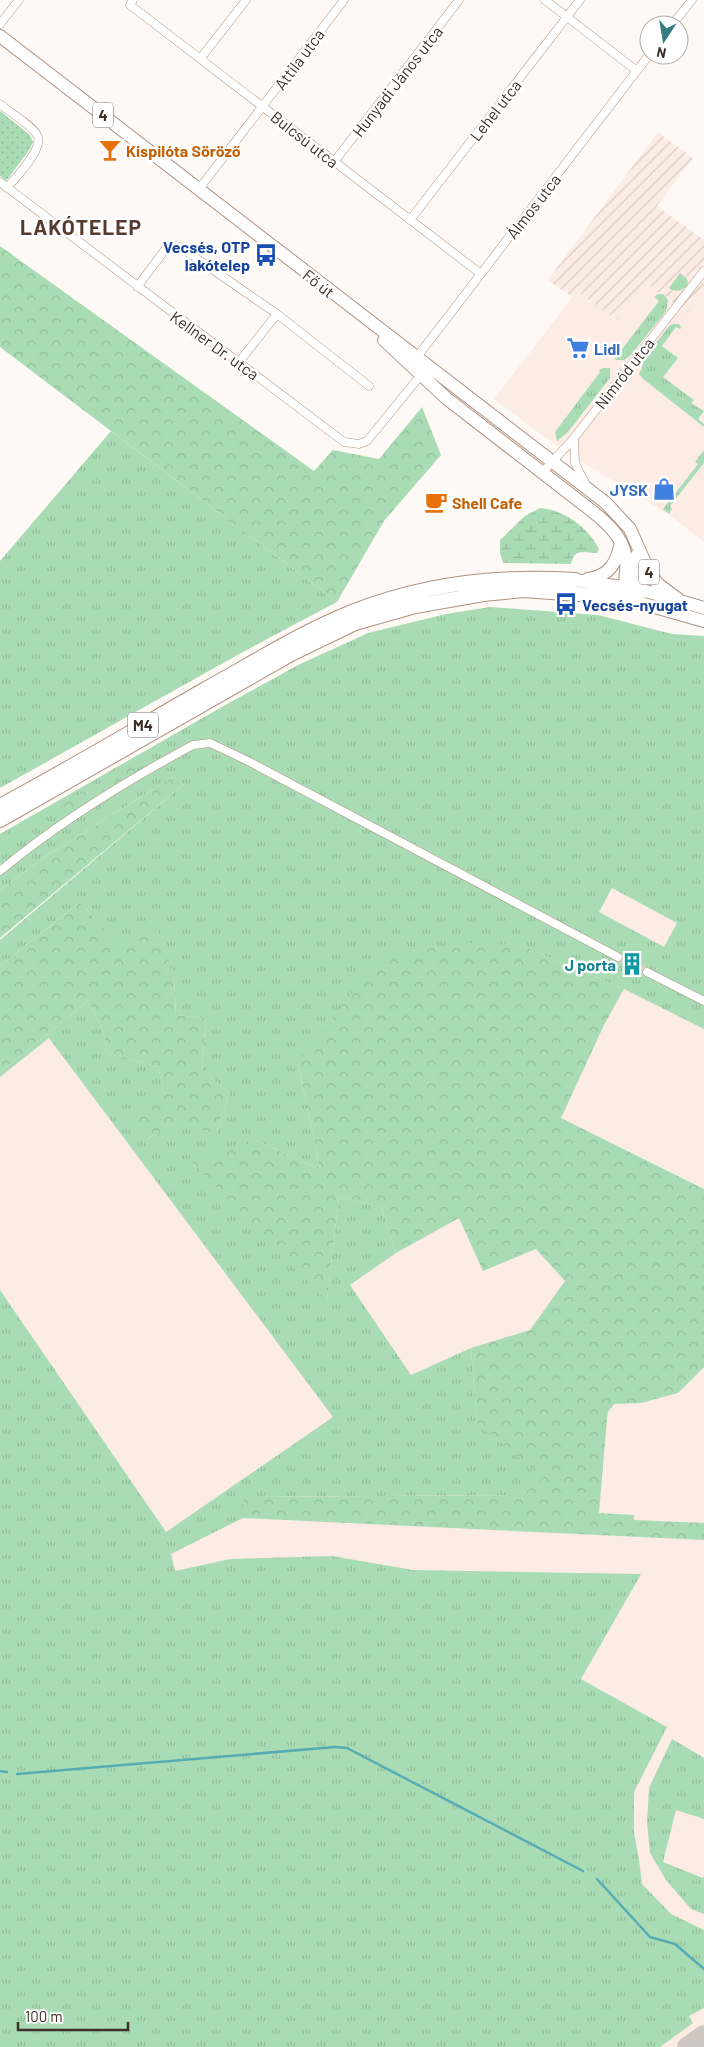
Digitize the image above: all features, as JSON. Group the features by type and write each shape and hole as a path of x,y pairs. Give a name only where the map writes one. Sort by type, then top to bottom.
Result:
{"highway":[{"name":"M4","path":"0,806 284,644 352,612 445,586 502,579 544,578 575,580"},
{"name":"M4","path":"0,820 290,654 355,624 416,606 483,594 524,590 605,596"}],"main road":[{"name":"Fő út","path":"0,36 588,489 620,517 634,535"},
{"name":"4","path":"346,304 420,376 446,398 601,518 621,542 626,557 627,589 644,604 704,621"},
{"path":"420,376 449,381"},
{"name":"4","path":"634,535 651,576 659,585 678,599 704,608"},
{"path":"605,596 627,589 639,569 634,535"},
{"path":"575,580 601,576 611,569 616,562 621,542"},
{"path":"575,580 678,599"},
{"path":"605,596 644,604"}],"street":[{"path":"0,24 19,0"},
{"path":"200,59 246,0"},
{"name":"Attila utca","path":"199,190 344,0"},
{"name":"Hunyadi János utca","path":"334,162 459,0"},
{"path":"545,0 637,70"},
{"name":"Lehel utca","path":"410,220 580,0"},
{"path":"680,15 692,0"},
{"name":"Bulcsú utca","path":"131,2 200,59 481,274"},
{"name":"Álmos utca","path":"417,357 641,65"},
{"path":"0,104 36,133 39,142 35,152 7,188"},
{"name":"Kellner Dr. utca","path":"0,182 344,442 352,444 367,441 374,435 420,376"},
{"path":"137,287 167,247 172,245 180,247 277,314 369,386"},
{"name":"Nimród utca","path":"542,472 574,438 704,271"},
{"path":"239,362 277,314"},
{"path":"574,438 575,463 588,489"},
{"path":"0,871 39,840 100,800 193,745 210,743 255,764 618,957"},
{"path":"647,972 704,1002"}],"shaded area":[{"path":"658,132 693,158 657,206 704,240 704,290 687,313 645,282 617,320 577,291 572,297 548,280"},
{"path":"645,282 687,313 704,290 704,542 668,514 580,461 543,436 494,399 577,291"},
{"path":"704,854 704,2047 0,2047 0,940 519,879"}],"green space":[{"path":"0,111 30,135 33,142 30,149 6,181 0,176"},
{"path":"0,246 314,471 333,450 379,459 422,407 441,455 384,521 337,602 0,347"},
{"path":"680,273 687,279 688,284 679,291 669,288"},
{"path":"658,294 663,294 668,300 666,311 630,356 624,360 616,360 613,355 614,349 619,353 659,301 654,297"},
{"path":"679,324 681,328 676,327 662,346 678,358 663,377 694,400 691,403 704,411 698,419 704,424 704,427 639,374 643,365 642,361 669,326"},
{"path":"610,368 610,378 568,432 557,441 555,432 600,372 599,370"},
{"path":"111,431 337,602 241,653 0,788 0,561"},
{"path":"704,450 704,463 670,506 672,509 669,514 663,509 698,464 695,462"},
{"path":"540,508 558,512 582,527 595,541 599,549 597,553 577,553 572,559 571,564 503,563 500,553 500,540 525,516"},
{"path":"490,607 598,615 672,634 704,636 704,1029 624,989 518,944 298,1062 320,1170 254,1139 327,1301 339,1196 381,1207 396,1253 350,1285 411,1375 471,1348 477,1423 545,1477 522,1495 243,1497 243,1518 171,1554 175,1571 230,1559 332,1556 413,1570 641,1574 581,1679 667,1727 634,1792 634,1832 642,1884 671,1914 704,1930 704,2008 689,2016 693,2023 660,2047 0,2047 0,1290 166,1532 333,1417 49,1038 0,1077 0,1072 88,1001 103,1030 107,1052 158,1067 165,1095 147,1139 176,1122 216,1134 229,1093 202,1069 206,1018 176,1015 174,975 118,946 80,902 0,966 0,940 184,784 173,777 45,857 0,890 0,834 298,665 368,633 446,614","holes":["612,888 677,923 664,947 599,912"]},
{"path":"130,764 136,768 135,775 67,816 58,814 59,808 80,794 93,789"},
{"path":"173,777 184,784 0,938 0,890 45,857"},
{"path":"80,902 118,945 156,928 174,975 176,1015 206,1018 202,1069 229,1093 216,1134 176,1123 146,1139 131,1119 165,1095 158,1067 107,1052 103,1030 88,1001 0,1072 0,966"},
{"path":"465,943 518,944 624,989 605,1023 561,1118 704,1189 704,1367 678,1393 641,1403 614,1404 608,1412 599,1513 634,1515 634,1520 704,1523 704,1540 243,1518 243,1497 522,1495 544,1477 477,1423 471,1348 530,1330 565,1281 536,1249 483,1271 459,1218 396,1253 381,1207 339,1196 327,1301 191,1161 254,1139 320,1170 298,1062 380,956"},
{"path":"672,1739 704,1758 704,1819 676,1810 663,1862 703,1878 704,1876 704,1914 691,1909 666,1880 650,1853 647,1823 649,1788"}],"waterway":[{"path":"17,1774 335,1747 347,1748 583,1871"},
{"path":"0,1771 7,1772"},
{"path":"597,1879 650,1937 675,1944 704,1969"}],"taxiway":[{"path":"687,2047 704,2035"}],"tunnel":[{"path":"618,957 647,972"}],"place":[{"name":"Kispilóta Söröző","path":"110,150"},
{"name":"Vecsés, OTP lakótelep","path":"266,255"},
{"name":"Lidl","path":"578,348"},
{"name":"JYSK","path":"664,489"},
{"name":"Shell Cafe","path":"436,502"},
{"name":"Vecsés-nyugat","path":"566,604"},
{"name":"J porta","path":"632,964"}],"district":[{"name":"LAKÓTELEP","path":"81,226"}]}
